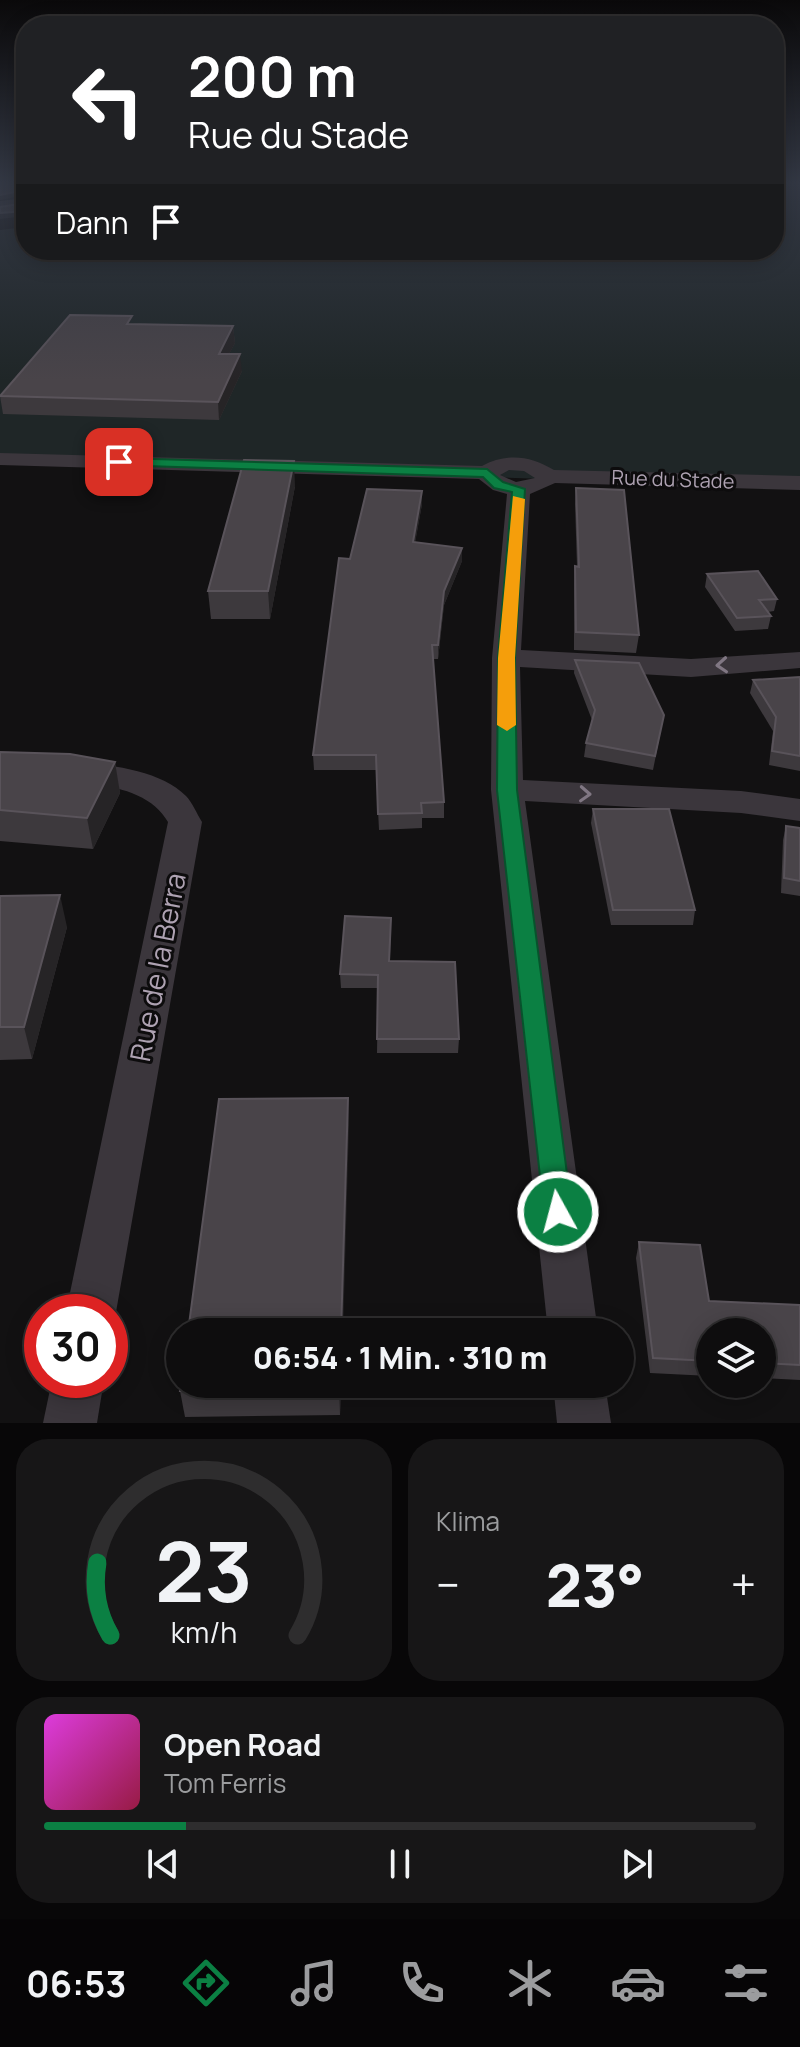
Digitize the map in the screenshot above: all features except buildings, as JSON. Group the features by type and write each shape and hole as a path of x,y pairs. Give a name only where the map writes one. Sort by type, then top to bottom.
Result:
{"street":[{"name":"Rue du Stade","path":"0,459 517,479 800,483"},
{"path":"517,479 506,658 507,790 571,1318"},
{"path":"506,658 691,668 800,660"},
{"name":"Rue de la Berra","path":"0,769 143,783 166,794 181,809 185,822 94,1294"},
{"path":"507,790 741,802 800,810"},
{"path":"70,1423 75,1398"},
{"path":"581,1398 584,1423"}],"shaded area":[{"path":"0,248 16,248 16,260 784,260 784,248 800,248 800,488 0,460"}],"slow traffic":[{"path":"507,725 506,658 518,499"}],"route":[{"path":"119,462 476,472 487,473 491,482 498,485 519,489 506,658 507,790 558,1212"}]}
